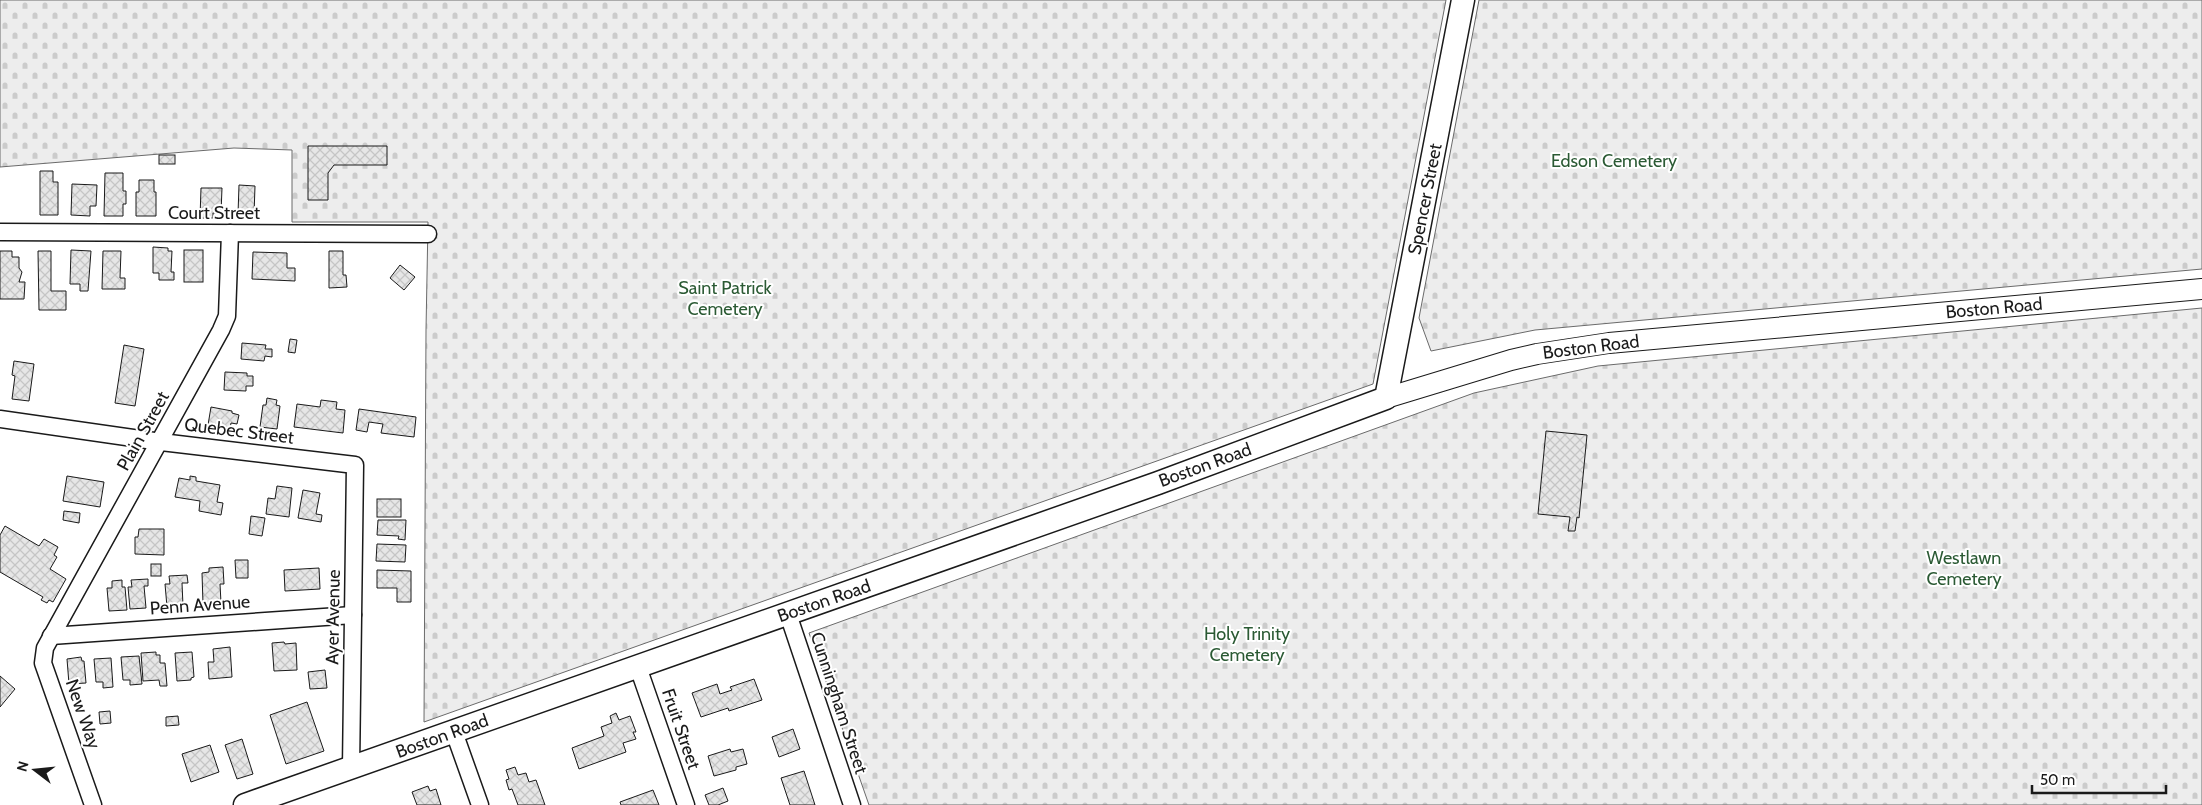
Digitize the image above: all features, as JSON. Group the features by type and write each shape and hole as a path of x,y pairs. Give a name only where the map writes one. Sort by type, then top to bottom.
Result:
{"main road":[{"name":"Spencer Street","path":"1386,398 1463,0"},
{"name":"Boston Road","path":"245,805 1158,483 1386,398"}],"street":[{"name":"Court Street","path":"0,232 428,234"},
{"name":"Plain Street","path":"51,636 161,442 227,316 230,233"},
{"name":"Boston Road","path":"1386,398 1511,360 1609,343 2202,289"},
{"name":"Quebec Street","path":"0,419 161,442 355,465"},
{"name":"Ayer Avenue","path":"351,769 355,465"},
{"name":"Cunningham Street","path":"788,614 852,805"},
{"name":"Penn Avenue","path":"51,636 353,615"},
{"name":"New Way","path":"51,636 45,648 44,663 93,805"},
{"name":"Fruit Street","path":"638,667 686,805"},
{"path":"454,732 480,805"}],"green space":[{"name":"Saint Patrick Cemetery","path":"0,0 1446,0 1373,384 424,722 428,222 292,222 292,150 234,148 0,167"},
{"name":"Edson Cemetery","path":"1479,0 2202,0 2202,269 1535,330 1431,351 1419,318"},
{"name":"Westlawn Cemetery","path":"2202,308 2202,805 869,805 809,633 1474,393 1598,366"}],"building":[{"path":"308,146 387,146 387,165 334,165 328,173 328,200 308,200"},
{"path":"159,155 175,155 175,164 159,164"},
{"path":"40,171 53,171 53,182 58,182 58,215 40,215"},
{"path":"105,173 123,173 123,191 126,191 126,204 123,204 123,216 104,216"},
{"path":"139,180 154,180 156,216 136,216 136,192 139,192"},
{"path":"72,184 97,185 96,206 90,206 90,216 71,215"},
{"path":"239,185 255,186 254,215 238,214"},
{"path":"201,188 222,188 221,213 213,213 213,218 200,218"},
{"path":"153,247 168,248 168,251 172,251 171,272 174,272 174,280 159,280 159,273 153,273"},
{"path":"71,250 91,251 88,291 80,291 80,284 70,284"},
{"path":"184,250 203,250 203,282 184,282"},
{"path":"0,251 12,251 12,257 19,257 19,268 22,272 19,282 25,282 24,299 0,299"},
{"path":"38,251 51,251 51,291 66,291 66,310 39,310"},
{"path":"103,251 121,251 120,278 125,278 125,289 102,289"},
{"path":"329,251 343,251 343,275 346,275 347,287 329,288"},
{"path":"253,252 287,253 287,268 295,268 295,281 252,279"},
{"path":"400,265 415,277 404,290 390,278"},
{"path":"290,339 297,340 295,353 288,352"},
{"path":"242,343 266,345 265,349 272,349 272,357 265,356 264,361 241,359"},
{"path":"124,345 144,349 135,406 115,403"},
{"path":"14,361 34,364 29,401 12,399 15,376 12,375"},
{"path":"225,372 247,373 247,376 253,376 253,386 246,386 246,391 224,390"},
{"path":"267,398 277,400 276,405 280,406 277,429 260,427 263,405 266,405"},
{"path":"321,400 337,402 336,409 345,410 343,433 294,427 297,404 320,407"},
{"path":"211,407 232,411 232,413 239,415 237,424 231,423 230,429 208,425"},
{"path":"359,409 416,417 414,437 381,433 383,424 369,422 367,432 356,430"},
{"path":"1546,431 1587,435 1579,518 1577,517 1575,531 1568,531 1570,517 1538,514"},
{"path":"67,476 104,482 100,507 63,501"},
{"path":"190,476 196,477 196,481 220,485 217,502 223,503 221,515 199,511 200,501 175,497 179,478 190,480"},
{"path":"277,486 292,488 289,517 266,514 268,498 275,499"},
{"path":"303,490 320,493 316,514 322,515 321,522 298,518"},
{"path":"377,499 401,499 401,517 377,517"},
{"path":"64,511 80,513 79,523 63,520"},
{"path":"251,516 265,518 262,536 249,534"},
{"path":"378,520 406,520 405,540 398,539 399,536 377,535"},
{"path":"5,526 39,546 44,539 58,547 54,555 57,557 50,569 66,579 53,602 49,600 47,603 41,600 43,597 0,572 0,535"},
{"path":"139,529 164,529 164,555 135,554 135,537 138,537"},
{"path":"377,544 406,545 405,562 376,561"},
{"path":"235,560 248,560 248,578 236,578"},
{"path":"151,564 161,564 161,576 151,576"},
{"path":"223,567 224,584 220,584 221,603 203,604 202,573 209,572 209,568"},
{"path":"319,568 320,589 285,591 284,570"},
{"path":"377,570 411,571 411,602 397,602 397,588 377,588"},
{"path":"187,575 188,583 182,583 183,606 167,607 165,584 170,584 169,576"},
{"path":"148,579 148,586 144,586 146,608 130,609 128,587 132,587 131,580"},
{"path":"122,580 122,587 125,587 127,610 109,611 107,588 112,588 112,581"},
{"path":"284,642 285,644 296,643 297,670 274,671 272,643"},
{"path":"230,647 232,677 209,679 208,662 214,662 213,649"},
{"path":"156,652 156,655 160,655 160,663 165,663 167,686 160,686 159,680 143,681 141,653"},
{"path":"192,652 194,677 191,680 177,681 175,653"},
{"path":"139,656 142,684 130,685 130,680 123,680 121,657"},
{"path":"81,657 82,661 84,661 86,683 69,684 67,659"},
{"path":"111,658 113,687 103,688 103,682 96,682 94,659"},
{"path":"325,670 327,688 310,689 308,672"},
{"path":"0,676 15,689 0,707"},
{"path":"754,679 762,700 729,711 728,708 701,717 692,693 717,684 720,694 732,690 730,687"},
{"path":"307,702 324,751 286,764 270,715"},
{"path":"110,711 111,723 100,724 99,712"},
{"path":"616,713 619,720 630,716 636,732 633,732 636,739 623,743 626,752 579,769 572,748 604,736 601,727 612,723 610,716"},
{"path":"178,716 179,725 166,726 166,717"},
{"path":"793,729 800,749 779,757 772,737"},
{"path":"242,739 253,774 237,779 225,745"},
{"path":"210,745 219,772 191,782 182,754"},
{"path":"730,749 731,752 743,749 747,764 736,767 736,770 714,776 708,756"},
{"path":"515,767 518,775 526,773 529,782 536,780 545,805 518,805 512,789 509,790 506,780 509,779 506,770"},
{"path":"804,771 815,805 790,805 781,778"},
{"path":"428,786 430,791 436,789 441,805 417,805 412,792"},
{"path":"723,788 728,801 718,805 709,805 705,795"},
{"path":"653,790 659,805 621,805 620,802"}],"park label":[{"name":"Holy Trinity Cemetery","path":"1247,644"}]}
